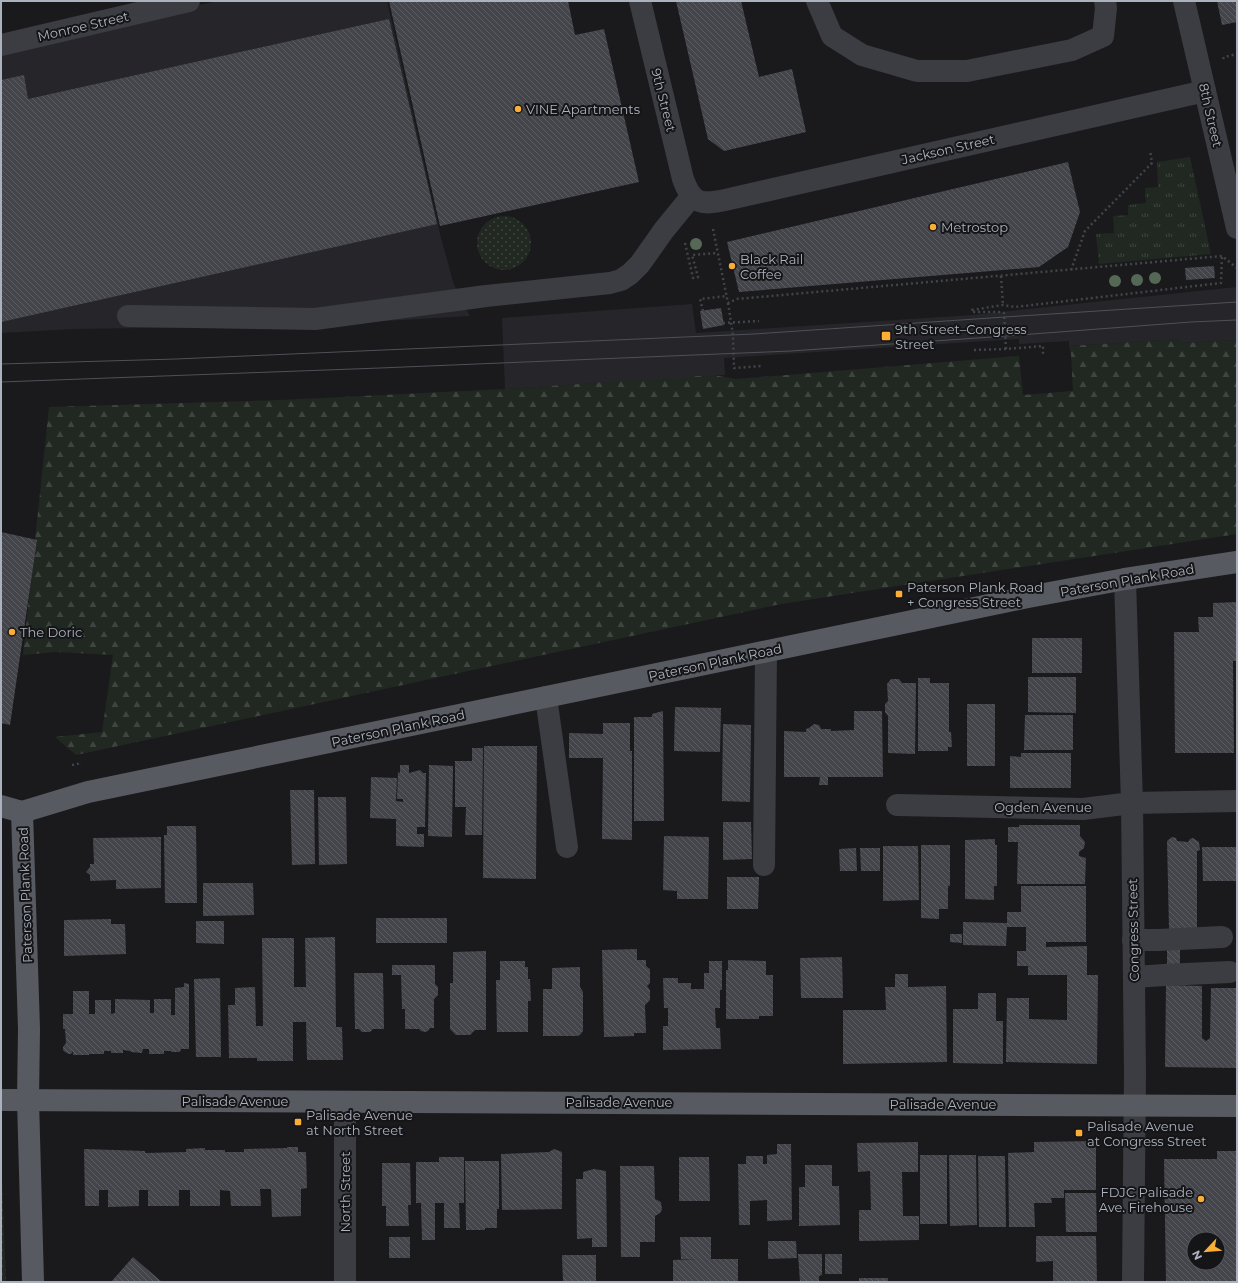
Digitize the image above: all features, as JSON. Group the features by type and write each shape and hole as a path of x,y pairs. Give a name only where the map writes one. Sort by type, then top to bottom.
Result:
{"main road":[{"name":"Paterson Plank Road","path":"33,1282 28,1100 29,1029 22,812 88,792 1028,597 1125,579 1237,562"},
{"path":"1,806 22,812"},
{"name":"Palisade Avenue","path":"1,1100 1237,1106"}],"street":[{"name":"Monroe Street","path":"1,45 189,1"},
{"name":"9th Street","path":"640,1 683,179 692,196"},
{"path":"817,1 832,36 862,55 917,71 967,71 1072,50 1103,36 1106,8 1105,1"},
{"name":"8th Street","path":"1184,1 1237,228"},
{"name":"Jackson Street","path":"692,196 696,201 710,203 1205,91"},
{"path":"128,316 315,319 486,296 610,283 621,280 630,274 640,264 664,230 692,196"},
{"name":"Congress Street","path":"1125,579 1132,802 1134,977 1135,1105 1133,1282"},
{"path":"764,865 766,652"},
{"path":"546,697 567,847"},
{"name":"Ogden Avenue","path":"897,805 1083,809 1132,802 1237,801"},
{"path":"1133,940 1222,936"},
{"path":"1134,977 1164,974 1230,972"},
{"name":"North Street","path":"345,1102 345,1282"}],"path":[{"path":"1224,57 1237,54"},
{"path":"1071,270 1085,231 1152,163 1150,150"},
{"path":"713,228 727,296 733,336 734,368 762,366"},
{"path":"686,237 685,243 693,278 698,277 692,254 717,253"},
{"path":"1006,349 1004,313 972,312 972,310 1003,305 1015,307 1221,283 1222,256"},
{"path":"728,303 737,299 1222,256 1237,268"},
{"path":"1001,276 1003,305"},
{"path":"703,311 700,299 727,296"},
{"path":"723,323 759,321"},
{"path":"974,350 1043,346 1044,356"},
{"path":"72,765 82,763"}],"shaded area":[{"path":"218,1 387,1 441,238 454,285 470,316 301,326 75,329 1,333 1,47"},
{"path":"1237,287 1237,340 1182,343 1180,339 1069,346 1069,341 1019,344 1019,339 724,358 725,375 505,389 502,318 692,304 696,333 972,315"}],"green space":[{"path":"1190,157 1211,254 1099,264 1096,234 1114,233 1113,216 1128,215 1128,205 1146,203 1145,188 1158,187 1157,162"},
{"path":"499,216 509,216 519,220 527,228 531,238 531,248 527,258 519,266 509,270 499,270 489,266 481,258 477,248 477,238 481,228 489,220"},
{"path":"1180,339 1183,343 1237,340 1237,534 781,604 76,755 55,737 102,732 113,655 56,652 23,655 49,407 281,400 505,389 713,375 736,379 1019,356 1023,395 1073,391 1071,354 1069,346"},
{"path":"1,1153 6,1282 1,1282"}],"building":[{"name":"VINE Apartments","path":"389,1 568,1 575,35 604,29 639,182 440,226"},
{"path":"676,1 741,1 759,77 792,69 806,132 724,151 708,139"},
{"path":"1217,1 1237,1 1237,22 1222,25"},
{"path":"389,19 437,224 1,322 1,80 24,75 28,99"},
{"name":"Metrostop","path":"1068,162 1080,212 1068,247 1039,267 739,292 727,242"},
{"path":"1214,266 1215,278 1186,280 1185,268"},
{"path":"721,308 724,325 703,329 700,311"},
{"name":"The Doric","path":"1,532 37,540 10,725 1,723"},
{"path":"1237,602 1237,661 1233,661 1234,753 1175,753 1174,632 1199,632 1198,617 1213,617 1213,603"},
{"path":"1032,638 1082,638 1082,673 1032,673"},
{"path":"1028,677 1076,677 1076,713 1028,712"},
{"path":"918,678 930,678 930,683 949,683 949,732 951,732 952,747 948,747 948,751 918,751"},
{"path":"891,679 899,679 902,683 916,683 915,754 888,753 888,716 885,712 885,704 888,701 887,684"},
{"path":"967,704 995,704 995,766 967,766"},
{"path":"675,707 721,708 720,752 674,751"},
{"path":"663,711 664,821 634,821 634,717 652,717 652,714"},
{"path":"854,711 882,711 883,777 828,777 828,785 819,785 820,777 784,777 784,731 806,732 806,729 814,724 819,725 821,729 831,729 831,731 854,730"},
{"path":"1025,715 1073,715 1073,750 1024,750"},
{"path":"603,723 630,723 630,751 632,751 632,840 602,839 603,758 569,758 569,733 603,734"},
{"path":"723,724 751,725 750,802 722,801"},
{"path":"484,746 537,746 536,879 483,878"},
{"path":"472,748 483,748 482,835 465,835 466,807 455,807 455,761 472,761"},
{"path":"1021,753 1071,753 1071,788 1010,788 1010,756 1021,757"},
{"path":"400,765 409,765 409,773 420,770 423,773 426,773 425,827 417,827 417,834 424,834 424,847 396,846 396,819 370,818 371,777 397,778 396,801 403,802 403,799 397,799 398,772 400,773"},
{"path":"429,765 453,766 452,837 428,836"},
{"path":"290,790 314,790 315,864 292,865"},
{"path":"318,797 346,797 347,864 319,865"},
{"path":"723,822 751,822 752,859 723,860"},
{"path":"1019,825 1080,825 1080,836 1085,842 1084,848 1079,852 1079,856 1086,858 1085,884 1017,884 1018,842 1008,842 1008,827 1019,827"},
{"path":"167,826 196,826 197,903 165,903 164,835 167,835"},
{"path":"664,836 709,837 708,899 677,899 677,891 663,890"},
{"path":"161,837 161,888 116,889 116,880 90,881 90,875 86,872 90,867 90,864 94,864 93,838"},
{"path":"1172,837 1176,838 1177,841 1188,842 1193,838 1199,842 1200,850 1197,851 1197,929 1169,929 1167,841"},
{"path":"995,839 995,845 997,845 997,886 994,886 994,900 965,899 965,840"},
{"path":"921,845 950,845 950,886 948,886 948,909 939,909 939,919 921,918"},
{"path":"883,846 918,846 919,900 883,901"},
{"path":"1202,847 1237,847 1237,881 1203,881"},
{"path":"856,848 857,871 840,871 839,849"},
{"path":"860,848 880,848 880,871 861,871"},
{"path":"727,877 759,877 758,909 727,909"},
{"path":"203,883 253,883 254,915 203,916"},
{"path":"1021,886 1086,886 1086,942 1046,942 1046,947 1087,946 1087,975 1098,975 1097,1064 1006,1062 1007,998 1029,998 1029,1019 1067,1020 1067,975 1028,975 1028,966 1017,966 1017,951 1026,951 1026,927 1007,927 1006,946 963,945 963,922 1007,923 1007,912 1021,912"},
{"path":"376,918 447,918 447,943 376,943"},
{"path":"111,919 111,924 125,924 126,954 64,956 64,920"},
{"path":"196,921 224,921 224,944 196,943"},
{"path":"950,934 962,934 962,943 950,942"},
{"path":"335,937 336,1027 342,1027 343,1060 307,1060 306,1022 293,1022 293,1061 257,1061 257,1058 229,1058 228,1005 235,1005 235,988 255,987 256,1026 263,1026 262,938 294,938 294,987 306,987 305,938"},
{"path":"1180,948 1180,965 1167,966 1167,949"},
{"path":"637,949 637,960 646,960 646,966 650,969 650,983 647,986 650,990 650,1000 645,1005 646,1033 634,1033 634,1036 604,1037 602,950"},
{"path":"486,951 486,1030 475,1030 470,1035 456,1035 450,1029 450,983 453,983 453,952"},
{"path":"842,957 843,998 801,998 800,958"},
{"path":"728,960 766,961 766,975 773,975 773,1016 759,1016 759,1019 726,1019 726,970 728,970"},
{"path":"500,961 525,961 525,967 528,967 531,1001 528,1001 528,1032 497,1032 496,980 500,980"},
{"path":"709,961 722,961 722,990 720,990 720,1008 715,1008 716,1028 720,1028 721,1049 663,1050 663,1026 668,1026 668,1008 664,1008 663,978 678,978 678,983 691,983 691,989 704,989 704,973 709,973"},
{"path":"392,965 435,965 435,984 438,987 438,995 434,999 434,1028 430,1028 425,1032 419,1029 405,1029 405,1009 402,1009 401,975 392,975"},
{"path":"580,967 580,987 583,992 583,1031 577,1036 543,1036 543,989 552,989 552,968"},
{"path":"354,973 383,973 384,1029 373,1029 370,1032 362,1032 359,1029 355,1029"},
{"path":"895,974 908,974 908,987 946,986 947,1062 843,1064 843,1010 886,1010 885,987 895,987"},
{"path":"220,978 221,1057 196,1057 194,979"},
{"path":"184,983 189,984 189,1049 181,1049 180,1052 164,1051 164,1054 149,1054 149,1049 143,1049 142,1053 123,1050 123,1053 111,1053 111,1051 104,1051 104,1054 89,1055 73,1055 73,1051 69,1054 63,1050 66,1043 65,1029 63,1029 63,1014 73,1014 73,991 89,991 89,1014 95,1014 95,1000 111,1000 111,1014 115,1013 115,999 150,1000 150,1013 154,1013 154,999 171,999 171,1015 175,1015 175,988 184,987"},
{"path":"1166,985 1202,986 1202,1038 1206,1041 1210,1038 1211,988 1237,988 1237,1068 1165,1067"},
{"path":"978,993 996,993 996,1021 1003,1021 1003,1064 953,1063 953,1009 978,1009"},
{"path":"1096,1141 1096,1190 1064,1190 1064,1198 1051,1198 1052,1203 1034,1203 1035,1227 1009,1227 1008,1153 1034,1152 1034,1142"},
{"path":"918,1142 918,1172 902,1172 903,1216 919,1216 919,1240 859,1241 859,1210 871,1210 870,1171 858,1172 857,1143"},
{"path":"777,1144 791,1144 792,1220 767,1221 767,1200 750,1201 750,1225 739,1225 738,1164 746,1164 746,1156 763,1156 763,1164 767,1164 767,1155 777,1154"},
{"path":"298,1147 298,1152 306,1152 307,1188 301,1189 301,1216 272,1217 271,1189 260,1189 261,1206 231,1206 230,1191 220,1190 220,1206 190,1206 190,1190 179,1190 179,1206 148,1206 148,1190 139,1190 139,1206 108,1207 108,1190 99,1190 99,1206 85,1206 84,1149 145,1151 145,1153 186,1152 186,1149 205,1148 205,1150 244,1152 244,1149"},
{"path":"554,1149 562,1152 562,1209 502,1210 501,1154 549,1152"},
{"name":"FDJC Palisade Ave. Firehouse","path":"1217,1151 1237,1151 1237,1282 1166,1282 1164,1159 1217,1159"},
{"path":"920,1155 947,1155 947,1224 920,1224"},
{"path":"949,1155 976,1155 977,1225 950,1226"},
{"path":"978,1156 1005,1156 1006,1227 979,1227"},
{"path":"439,1157 464,1157 464,1203 459,1203 460,1228 444,1228 444,1203 435,1203 435,1240 422,1240 421,1203 416,1203 416,1162 439,1162"},
{"path":"679,1157 709,1157 710,1201 679,1201"},
{"path":"465,1161 499,1161 499,1209 497,1209 497,1228 485,1228 485,1230 466,1230"},
{"path":"382,1163 410,1163 411,1205 408,1205 409,1226 386,1226 386,1206 382,1206"},
{"path":"805,1165 832,1165 832,1186 839,1186 840,1225 799,1226 799,1187 805,1187"},
{"path":"620,1166 654,1166 655,1199 661,1202 662,1210 655,1216 655,1242 640,1242 640,1257 621,1257"},
{"path":"594,1169 606,1171 607,1247 592,1247 592,1238 577,1239 576,1179 583,1179 583,1172"},
{"path":"1065,1193 1096,1193 1097,1232 1066,1232"},
{"path":"1036,1236 1096,1236 1097,1282 1053,1282 1053,1261 1036,1262"},
{"path":"389,1237 410,1237 410,1258 389,1258"},
{"path":"680,1237 711,1237 711,1259 738,1259 738,1282 673,1282 673,1260 698,1259 681,1259"},
{"path":"768,1241 796,1241 797,1258 768,1259"},
{"path":"798,1254 822,1254 822,1275 819,1276 819,1282 800,1282"},
{"path":"825,1254 842,1254 842,1274 825,1274"},
{"path":"562,1255 596,1255 596,1282 563,1282"},
{"path":"133,1257 162,1282 111,1282"},
{"path":"859,1278 888,1278 888,1282 859,1282"}],"tram line":[{"path":"1,364 176,359 754,334 1237,302"},
{"path":"1,382 791,351 1237,320"}],"place":[{"name":"VINE Apartments","path":"518,109"},
{"name":"Metrostop","path":"933,227"},
{"name":"Black Rail Coffee","path":"732,266"},
{"name":"9th Street–Congress Street","path":"886,336"},
{"name":"Paterson Plank Road + Congress Street","path":"899,594"},
{"name":"The Doric","path":"12,632"},
{"name":"Palisade Avenue at North Street","path":"298,1122"},
{"name":"Palisade Avenue at Congress Street","path":"1079,1133"},
{"name":"FDJC Palisade Ave. Firehouse","path":"1201,1199"}]}
